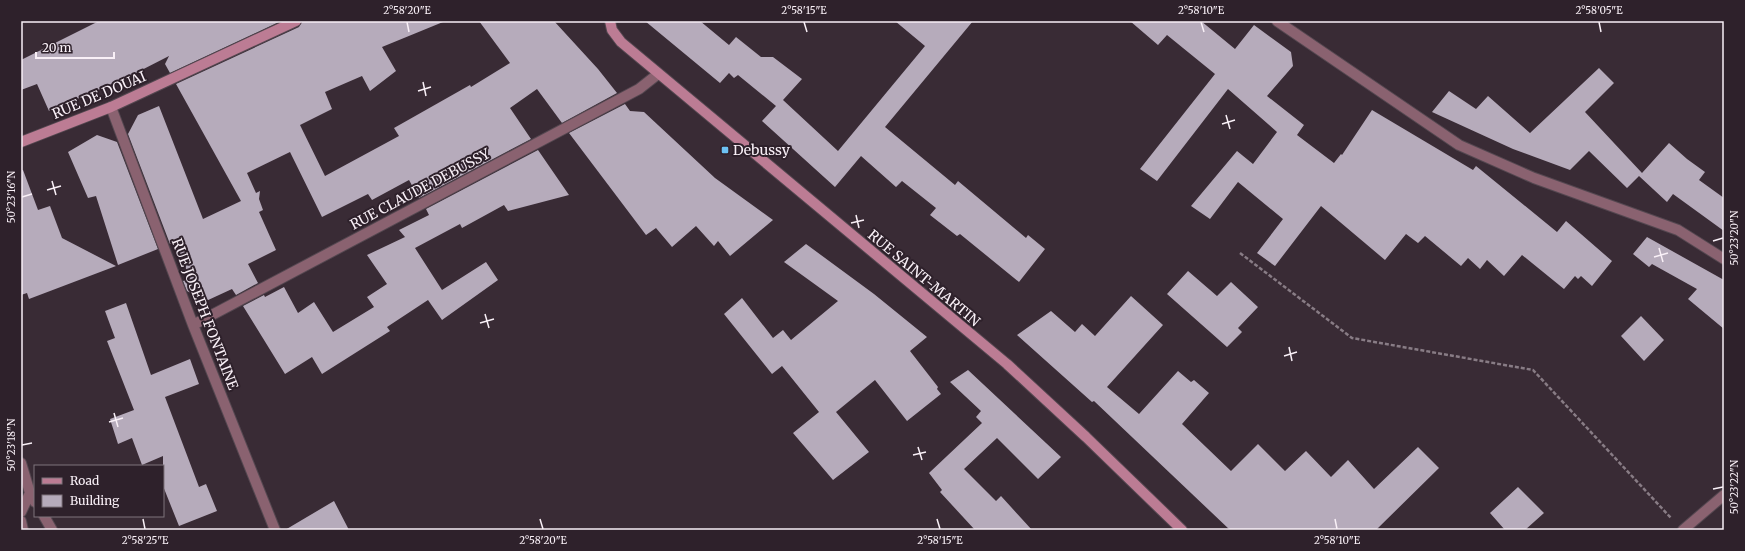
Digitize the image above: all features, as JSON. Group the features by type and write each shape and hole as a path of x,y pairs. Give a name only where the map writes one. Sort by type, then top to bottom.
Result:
{"main road":[{"name":"RUE DE DOUAI","path":"21,142 111,107 296,21"},
{"name":"RUE SAINT-MARTIN","path":"610,21 612,30 621,42 1007,364 1107,456 1182,530"}],"street":[{"path":"1277,21 1459,145 1534,178 1678,230 1724,260"},
{"name":"RUE CLAUDE DEBUSSY","path":"193,325 632,93 658,74"},
{"name":"RUE JOSEPH FONTAINE","path":"111,107 193,325 275,530"},
{"path":"21,463 32,497 21,512"},
{"path":"1683,530 1724,495"},
{"path":"45,517 52,530"},
{"path":"21,521 23,530"}],"path":[{"path":"1240,253 1352,338 1533,370 1672,518"}],"building":[{"path":"99,21 281,21 170,73 165,64 169,56 126,78 49,111 37,84 21,90 21,60"},
{"path":"302,21 443,22 382,47 396,71 370,91 362,76 325,92 332,109 300,125 325,176 399,136 394,128 470,85 471,87 510,63 479,21 554,21 598,69 617,93 562,123 537,89 510,108 531,139 419,198 409,180 372,200 368,194 322,217 290,152 247,173 256,193 260,191 259,199 263,210 259,212 276,250 248,264 258,283 236,295 232,289 206,301 187,291 183,281 190,279 176,242 170,244 128,134 138,115 159,106 203,219 241,201 176,84 299,27"},
{"path":"645,21 700,21 729,45 736,37 761,57 773,57 802,79 783,100 838,151 925,46 895,21 973,21 885,127 955,185 958,181 1026,238 1028,235 1045,249 1019,282 960,234 957,236 930,215 936,208 902,181 896,187 861,156 835,187 762,121 776,106 738,75 734,78 729,73 720,83"},
{"path":"1130,21 1201,21 1235,49 1254,25 1291,52 1293,66 1267,96 1304,125 1297,135 1334,163 1341,154 1342,155 1372,110 1473,170 1476,166 1557,232 1566,221 1612,261 1592,286 1581,276 1578,279 1575,276 1564,289 1522,255 1504,276 1487,260 1480,269 1468,258 1461,266 1425,236 1418,243 1406,234 1385,260 1321,206 1275,266 1257,253 1283,219 1238,182 1210,219 1191,206 1237,151 1253,164 1277,132 1228,89 1157,181 1140,169 1215,74 1167,35 1158,45"},
{"path":"1599,68 1614,83 1585,112 1642,173 1669,143 1705,172 1699,180 1724,198 1724,231 1673,194 1667,202 1639,176 1627,188 1589,151 1570,170 1513,149 1432,112 1449,91 1476,109 1488,96 1530,133"},
{"path":"625,104 630,111 644,112 715,178 773,220 730,256 718,241 714,246 696,226 672,247 656,228 646,235 569,133"},
{"path":"97,135 117,142 158,249 118,265 96,196 88,198 68,152"},
{"path":"538,150 569,195 508,211 504,205 462,228 460,224 415,248 442,290 486,262 498,280 442,320 428,300 387,327 390,331 322,374 312,357 285,374 243,306 284,287 298,313 314,302 333,332 374,307 367,297 387,284 367,255 405,237 399,230 429,215 426,209"},
{"path":"21,170 23,170 38,210 50,206 62,238 116,266 29,299 27,293 21,295"},
{"path":"1647,237 1724,280 1724,329 1688,299 1697,289 1652,264 1649,267 1633,254"},
{"path":"806,244 874,294 927,337 910,351 938,387 937,389 941,394 907,421 875,380 836,412 869,452 833,480 793,433 819,412 782,366 772,374 724,314 742,298 773,338 783,330 791,340 838,301 784,262"},
{"path":"1188,271 1217,296 1231,282 1258,307 1238,328 1242,332 1227,347 1167,294"},
{"path":"1131,296 1163,325 1107,387 1139,414 1178,371 1191,382 1194,380 1209,393 1182,424 1231,471 1258,444 1285,471 1306,451 1331,477 1348,460 1374,489 1418,447 1439,468 1376,530 1230,530 1094,401 1092,402 1017,335 1051,311 1075,332 1082,324 1095,336"},
{"path":"126,303 151,375 190,359 199,384 165,397 199,487 206,484 217,511 179,526 164,488 163,456 142,465 132,438 118,444 110,419 134,410 107,341 115,338 105,311"},
{"path":"1641,316 1664,340 1644,361 1621,336"},
{"path":"968,370 1061,457 1038,479 997,438 964,469 996,501 1001,496 1032,530 975,530 940,492 942,490 929,473 982,423 976,417 981,411 950,382"},
{"path":"1518,487 1544,513 1525,530 1505,530 1490,513"},
{"path":"334,501 349,530 285,530"}],"place":[{"name":"Debussy","path":"725,150"}]}
